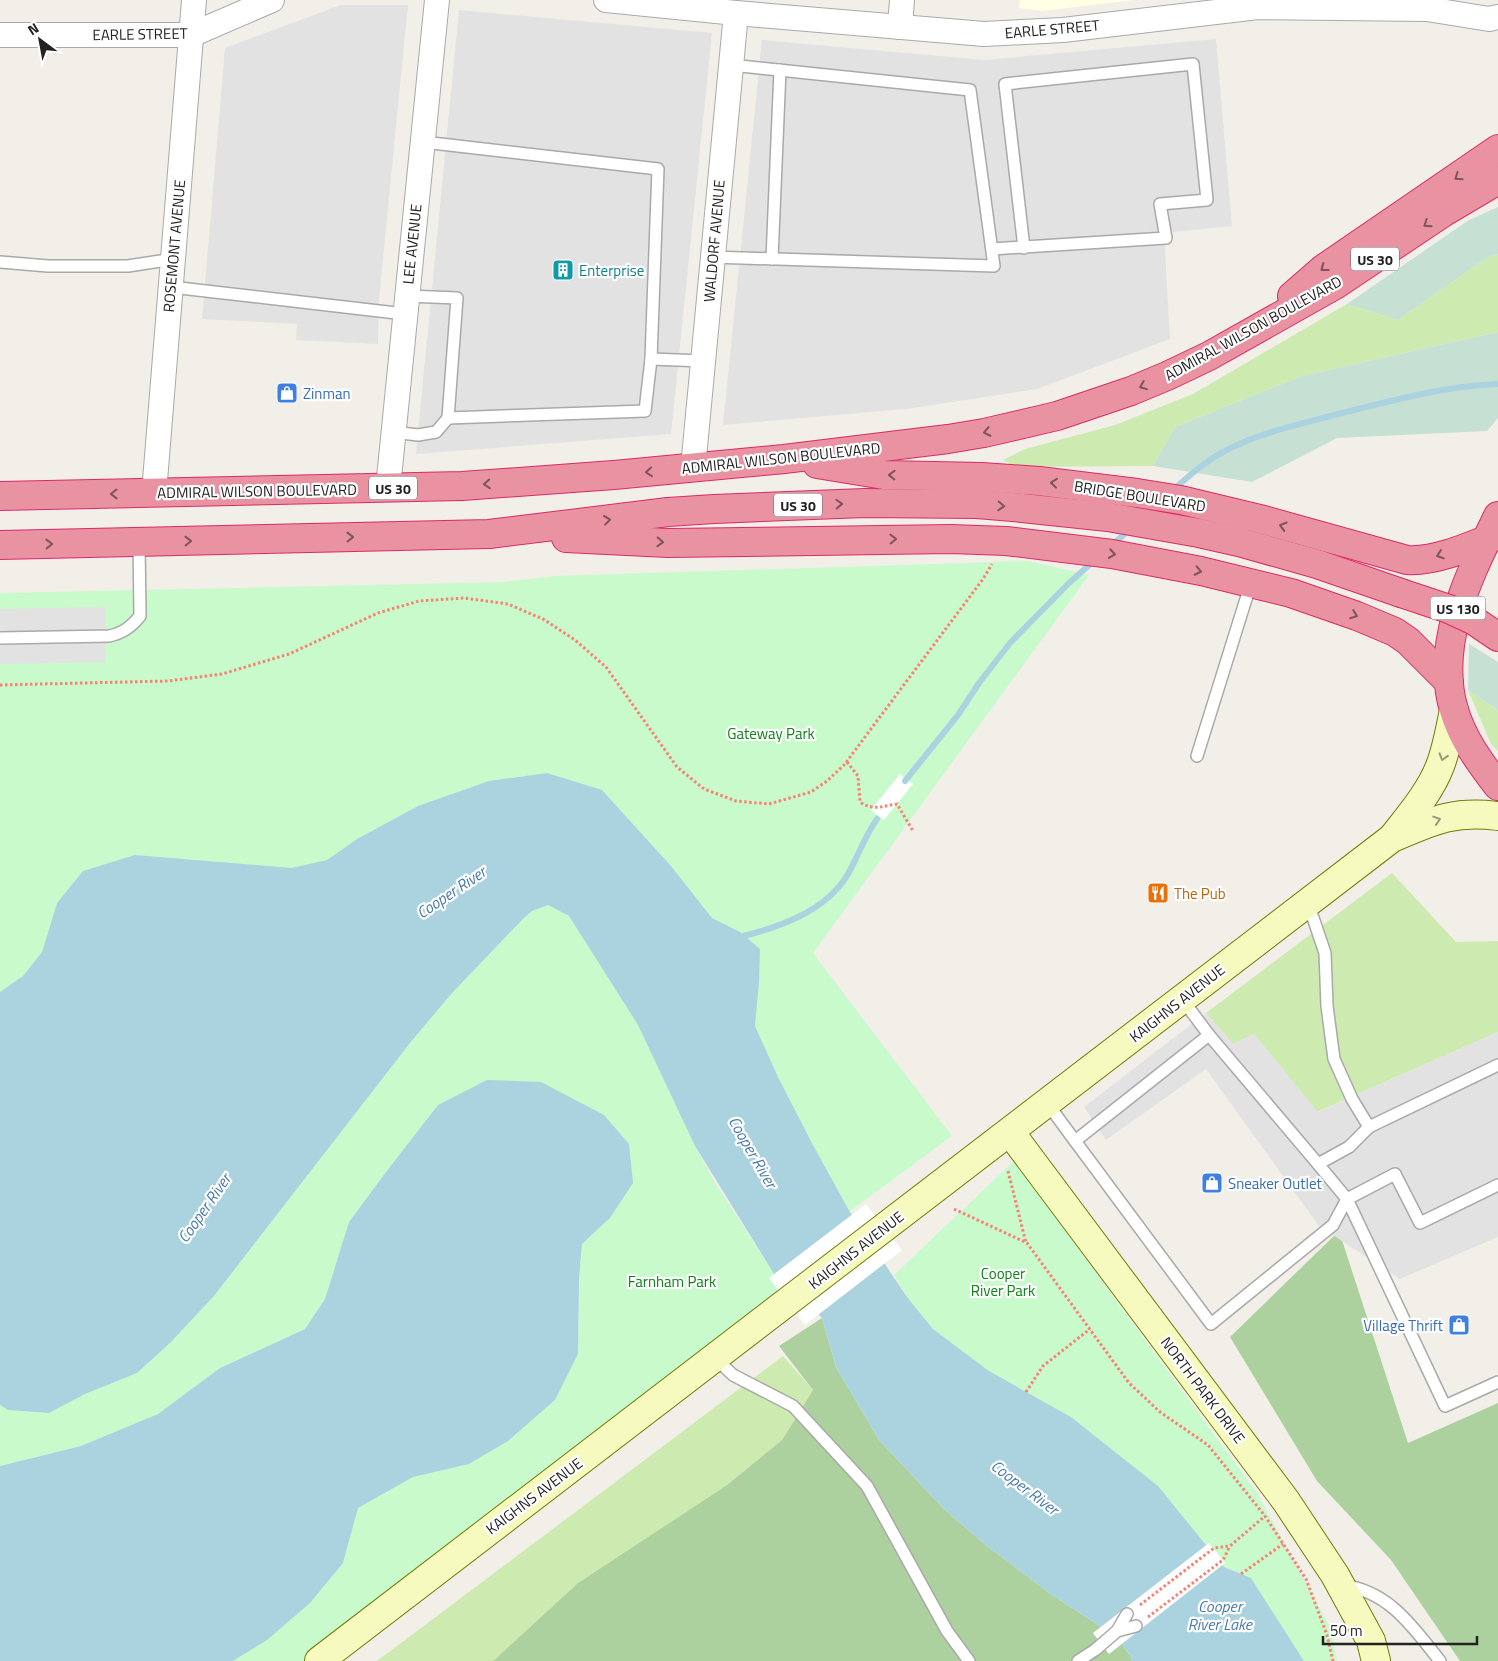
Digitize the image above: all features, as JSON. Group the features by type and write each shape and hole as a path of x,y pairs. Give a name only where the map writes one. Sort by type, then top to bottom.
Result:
{"highway":[{"path":"1249,333 1323,269 1498,148"},
{"name":"ADMIRAL WILSON BOULEVARD","path":"0,496 462,486 784,459 966,436 1058,416 1095,404 1167,376 1209,356 1335,285 1444,212 1498,180"},
{"name":"BRIDGE BOULEVARD","path":"784,459 884,475 982,477 1039,481 1182,500 1260,519 1407,560 1420,561 1432,558 1494,530"},
{"name":"US 30","path":"0,545 489,534 668,512 760,507 865,503 940,503 1004,506 1108,517 1239,542 1317,564 1486,622 1498,637"},
{"name":"US 130","path":"1494,530 1454,619 1449,658 1449,682 1454,710 1474,752 1498,786"},
{"path":"489,534 668,543 912,538 1006,541 1073,548 1151,560 1291,593 1357,616 1395,632 1419,651 1449,682"}],"main road":[{"name":"KAIGHNS AVENUE","path":"1392,838 1424,795 1440,768 1454,710"},
{"name":"KAIGHNS AVENUE","path":"319,1661 1392,838 1437,819 1453,815 1498,816"},
{"name":"NORTH PARK DRIVE","path":"1010,1132 1276,1508 1340,1584 1371,1641 1376,1661"}],"street":[{"name":"ROSEMONT AVENUE","path":"154,493 194,0"},
{"name":"EARLE STREET","path":"0,35 191,35 272,0"},
{"name":"LEE AVENUE","path":"388,488 437,0"},
{"name":"EARLE STREET","path":"606,0 667,3 736,13 984,34 1064,30 1258,6 1427,10 1459,7 1489,20 1498,17"},
{"path":"900,27 902,0"},
{"name":"WALDORF AVENUE","path":"693,468 736,13"}],"lane":[{"path":"712,257 994,266 970,90 731,64"},
{"path":"992,249 1024,248 1166,238 1160,204 1207,200 1193,64 1006,84 1024,248"},
{"path":"772,259 780,70"},
{"path":"422,142 658,169 651,359 645,411 448,418"},
{"path":"0,262 48,266 128,266 173,259"},
{"path":"171,287 406,305 457,298 448,418 436,432 418,435 393,432"},
{"path":"651,359 703,361"},
{"path":"0,638 109,636 120,633 133,625 140,616 139,542"},
{"path":"1197,756 1251,583"},
{"path":"1308,903 1325,953 1327,1006 1334,1059 1352,1099 1369,1127"},
{"path":"1182,1000 1209,1035 1347,1198 1445,1406 1498,1382"},
{"path":"1075,1141 1209,1035"},
{"path":"1318,1164 1349,1147 1369,1127 1498,1065"},
{"path":"1047,1103 1212,1324 1333,1225 1347,1198 1395,1174 1420,1223 1498,1185"},
{"path":"715,1358 734,1375 793,1406 867,1486 947,1632 969,1661"},
{"path":"1340,1584 1359,1587 1384,1599 1411,1624 1440,1661"},
{"path":"1117,1631 1127,1614"},
{"path":"1078,1661 1095,1650 1117,1631 1136,1626"}],"path":[{"path":"0,685 168,681 222,674 289,654 378,613 419,601 464,598 508,604 543,619 576,640 606,667 677,768 704,789 736,801 769,804 811,792 827,781 846,762 983,579 1006,541"},
{"path":"846,762 858,776 860,802 867,807 898,804 913,831"},
{"path":"1007,1167 1027,1243 1129,1383 1160,1412 1208,1446 1276,1508 1283,1544 1306,1579 1327,1635 1333,1661"},
{"path":"954,1209 1027,1243"},
{"path":"1026,1392 1043,1366 1090,1330"},
{"path":"1136,1626 1223,1560 1230,1546 1276,1508"},
{"path":"1241,1574 1283,1544"},
{"path":"1127,1614 1214,1548 1230,1546"}],"shaded area":[{"path":"1020,0 1134,0 1042,11 1019,8"},
{"path":"341,5 408,5 379,299 378,344 296,340 297,324 202,319 225,48"},
{"path":"459,10 712,33 671,434 416,454"},
{"path":"1216,39 1232,226 1164,233 1170,339 1037,389 906,409 723,425 762,40 984,60"},
{"path":"1498,207 1498,254 1485,259 1398,320 1347,304 1469,220"},
{"path":"1498,332 1498,418 1487,431 1337,438 1252,482 1153,466 1175,427 1302,376"},
{"path":"105,607 105,662 0,664 0,609"},
{"path":"1469,644 1498,662 1498,710 1468,690"},
{"path":"1206,1013 1233,1044 1254,1034 1318,1112 1498,1032 1498,1237 1400,1279 1319,1226 1206,1069 1106,1140 1084,1107"}],"green space":[{"path":"1498,254 1498,332 1302,376 1175,427 1153,466 1016,467 1003,460 1025,449 1115,425 1193,394 1347,304 1398,320 1485,259"},
{"name":"Gateway Park","path":"1028,561 1089,575 813,953 952,1136 850,1211 779,1079 755,1026 759,983 740,932 712,918 671,866 602,790 418,806 357,839 327,860 292,869 186,859 57,903 42,952 23,976 0,992 0,593 504,582 555,576"},
{"path":"1468,690 1498,710 1498,751 1491,744"},
{"path":"1392,873 1456,942 1498,941 1498,1032 1317,1112 1254,1034 1233,1044 1206,1013"},
{"name":"Farnham Park","path":"548,905 569,916 638,1025 695,1146 714,1181 774,1274 781,1308 319,1661 233,1661 267,1640 343,1563 358,1508 413,1477 469,1464 508,1441 555,1400 578,1354 579,1279 582,1244 610,1218 438,1105 349,1222 325,1299 305,1329 220,1368 158,1414 81,1446 0,1466 0,1405 8,1410 49,1413 85,1394 137,1373 170,1343 214,1296 410,1043 452,993 522,920 532,911"},
{"name":"Cooper River Park","path":"1015,1160 1257,1493 1330,1627 1337,1661 1304,1661 1251,1578 1224,1567 1158,1486 1071,1417 989,1371 933,1329 907,1297 894,1275"},
{"path":"1339,1231 1408,1443 1498,1403 1498,1661 1460,1661 1391,1560 1317,1481 1230,1337"},
{"path":"822,1318 836,1367 879,1440 945,1510 987,1546 1052,1595 1117,1637 1131,1657 1131,1661 493,1661 578,1583 727,1485 782,1440 813,1390 779,1346"},
{"path":"783,1356 813,1390 782,1440 727,1485 578,1583 493,1661 377,1661"}],"water":[{"path":"547,773 602,790 671,866 712,918 740,932 760,949 755,1026 779,1079 850,1212 907,1297 933,1329 989,1371 1071,1417 1158,1486 1224,1567 1251,1578 1304,1661 1131,1661 1131,1657 1117,1637 1052,1595 987,1546 945,1510 879,1440 836,1367 822,1318 794,1288 774,1274 695,1146 638,1025 569,916 548,905 532,911 522,920 452,993 410,1043 214,1296 170,1343 137,1373 85,1394 49,1413 8,1410 0,1405 0,992 23,976 42,952 57,903 83,871 135,855 292,868 327,860 357,839 418,806 489,781"},
{"path":"487,1080 541,1082 604,1115 629,1144 633,1183 610,1218 582,1244 579,1279 578,1354 555,1400 508,1441 469,1464 413,1477 358,1508 343,1563 310,1603 267,1640 233,1661 0,1661 0,1466 81,1446 158,1414 220,1368 305,1329 325,1299 349,1222 438,1105"}],"pier":[{"path":"900,774 913,784 884,820 871,810"},
{"path":"866,1204 902,1250 805,1325 769,1278"},
{"path":"1209,1543 1225,1563 1109,1654 1093,1633"}],"waterway":[{"path":"1172,491 1216,456 1236,445 1263,435 1415,395 1477,385 1498,384"},
{"path":"1111,546 1129,530"},
{"path":"905,781 958,715 979,683 1010,643 1068,584 1096,559"},
{"path":"736,938 784,923 814,908 827,899 848,874 877,819"}],"place":[{"name":"Enterprise","path":"563,270"},
{"name":"Zinman","path":"287,393"},
{"name":"The Pub","path":"1158,893"},
{"name":"Sneaker Outlet","path":"1212,1183"},
{"name":"Village Thrift","path":"1459,1325"}],"water label":[{"name":"Cooper River","path":"451,892"},
{"name":"Cooper River","path":"753,1152"},
{"name":"Cooper River","path":"204,1208"},
{"name":"Cooper River","path":"1025,1487"},
{"name":"Cooper River Lake","path":"1220,1615"}]}
